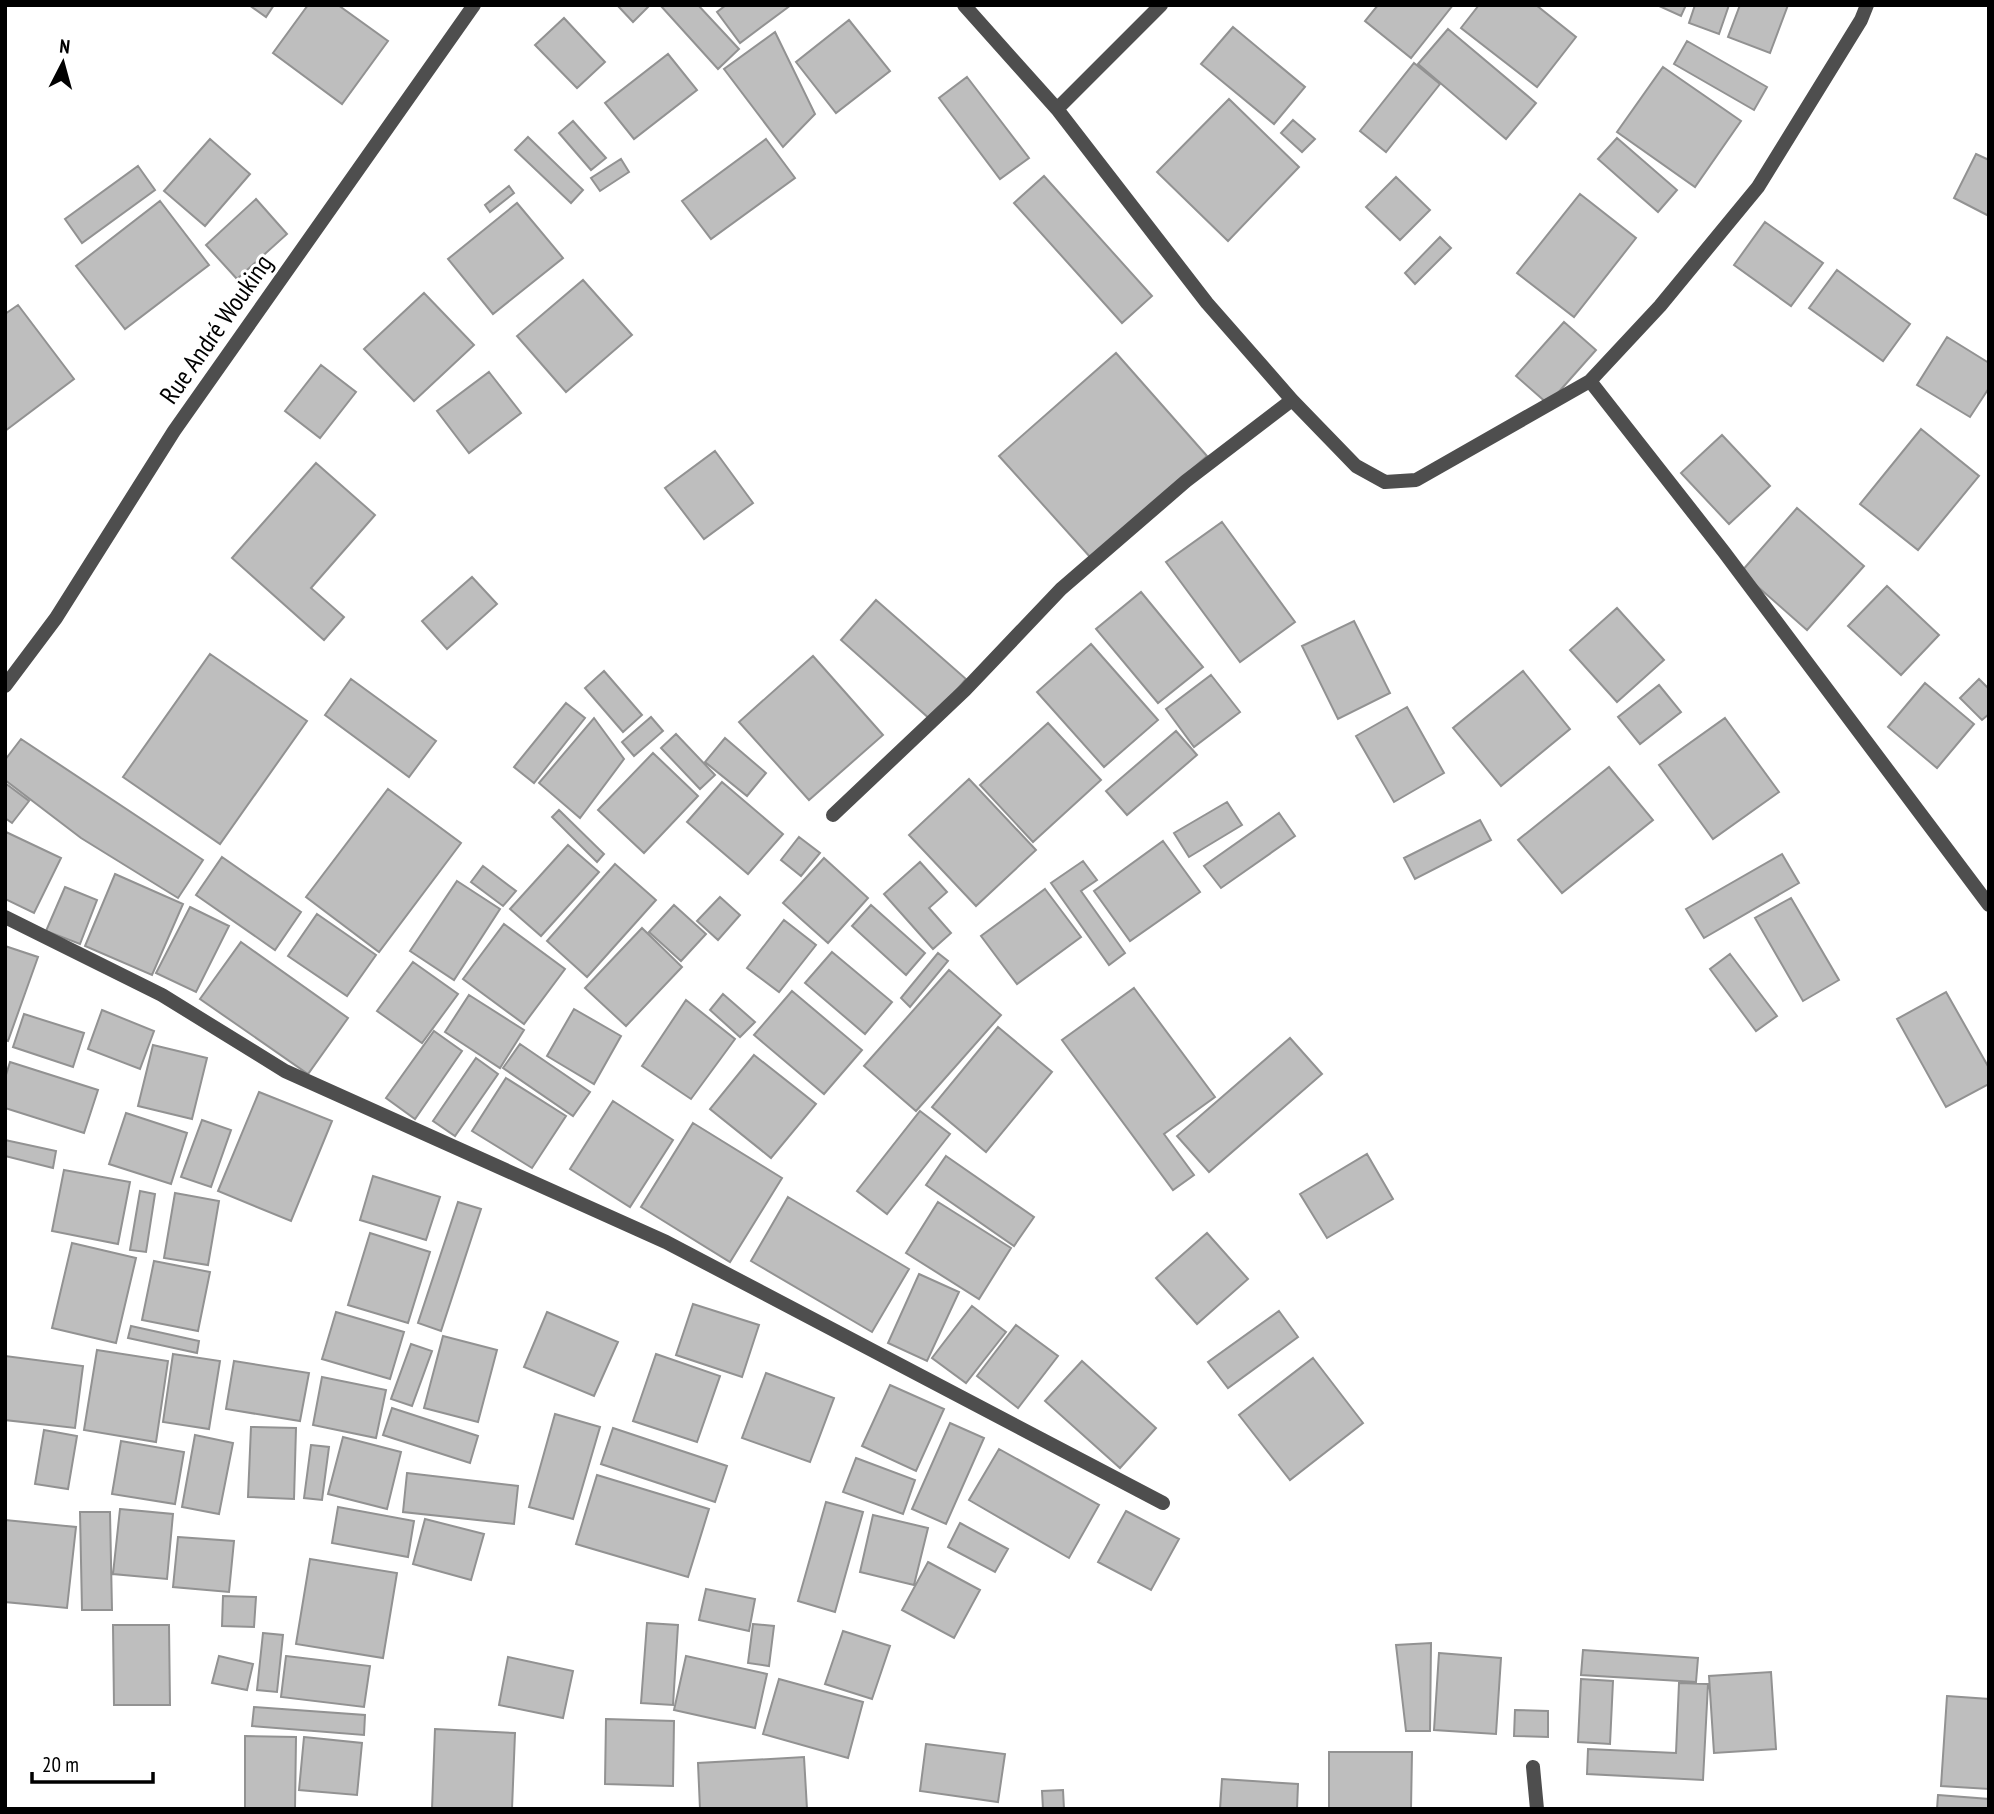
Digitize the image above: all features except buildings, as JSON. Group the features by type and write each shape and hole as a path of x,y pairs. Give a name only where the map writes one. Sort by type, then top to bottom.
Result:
{"street":[{"name":"Rue André Wouking","path":"5,686 56,618 174,430 474,5"},
{"path":"964,5 1057,109 1207,303 1292,400 1356,466 1385,482 1416,481 1590,381 1660,306 1758,187 1861,20 1867,5"},
{"path":"1057,109 1161,5"},
{"path":"1590,381 1806,660 1989,905"},
{"path":"833,815 965,690 1061,589 1186,481 1292,400"},
{"path":"5,917 162,995 285,1071 666,1242 1163,1503"},
{"path":"1533,1767 1537,1809"}]}
